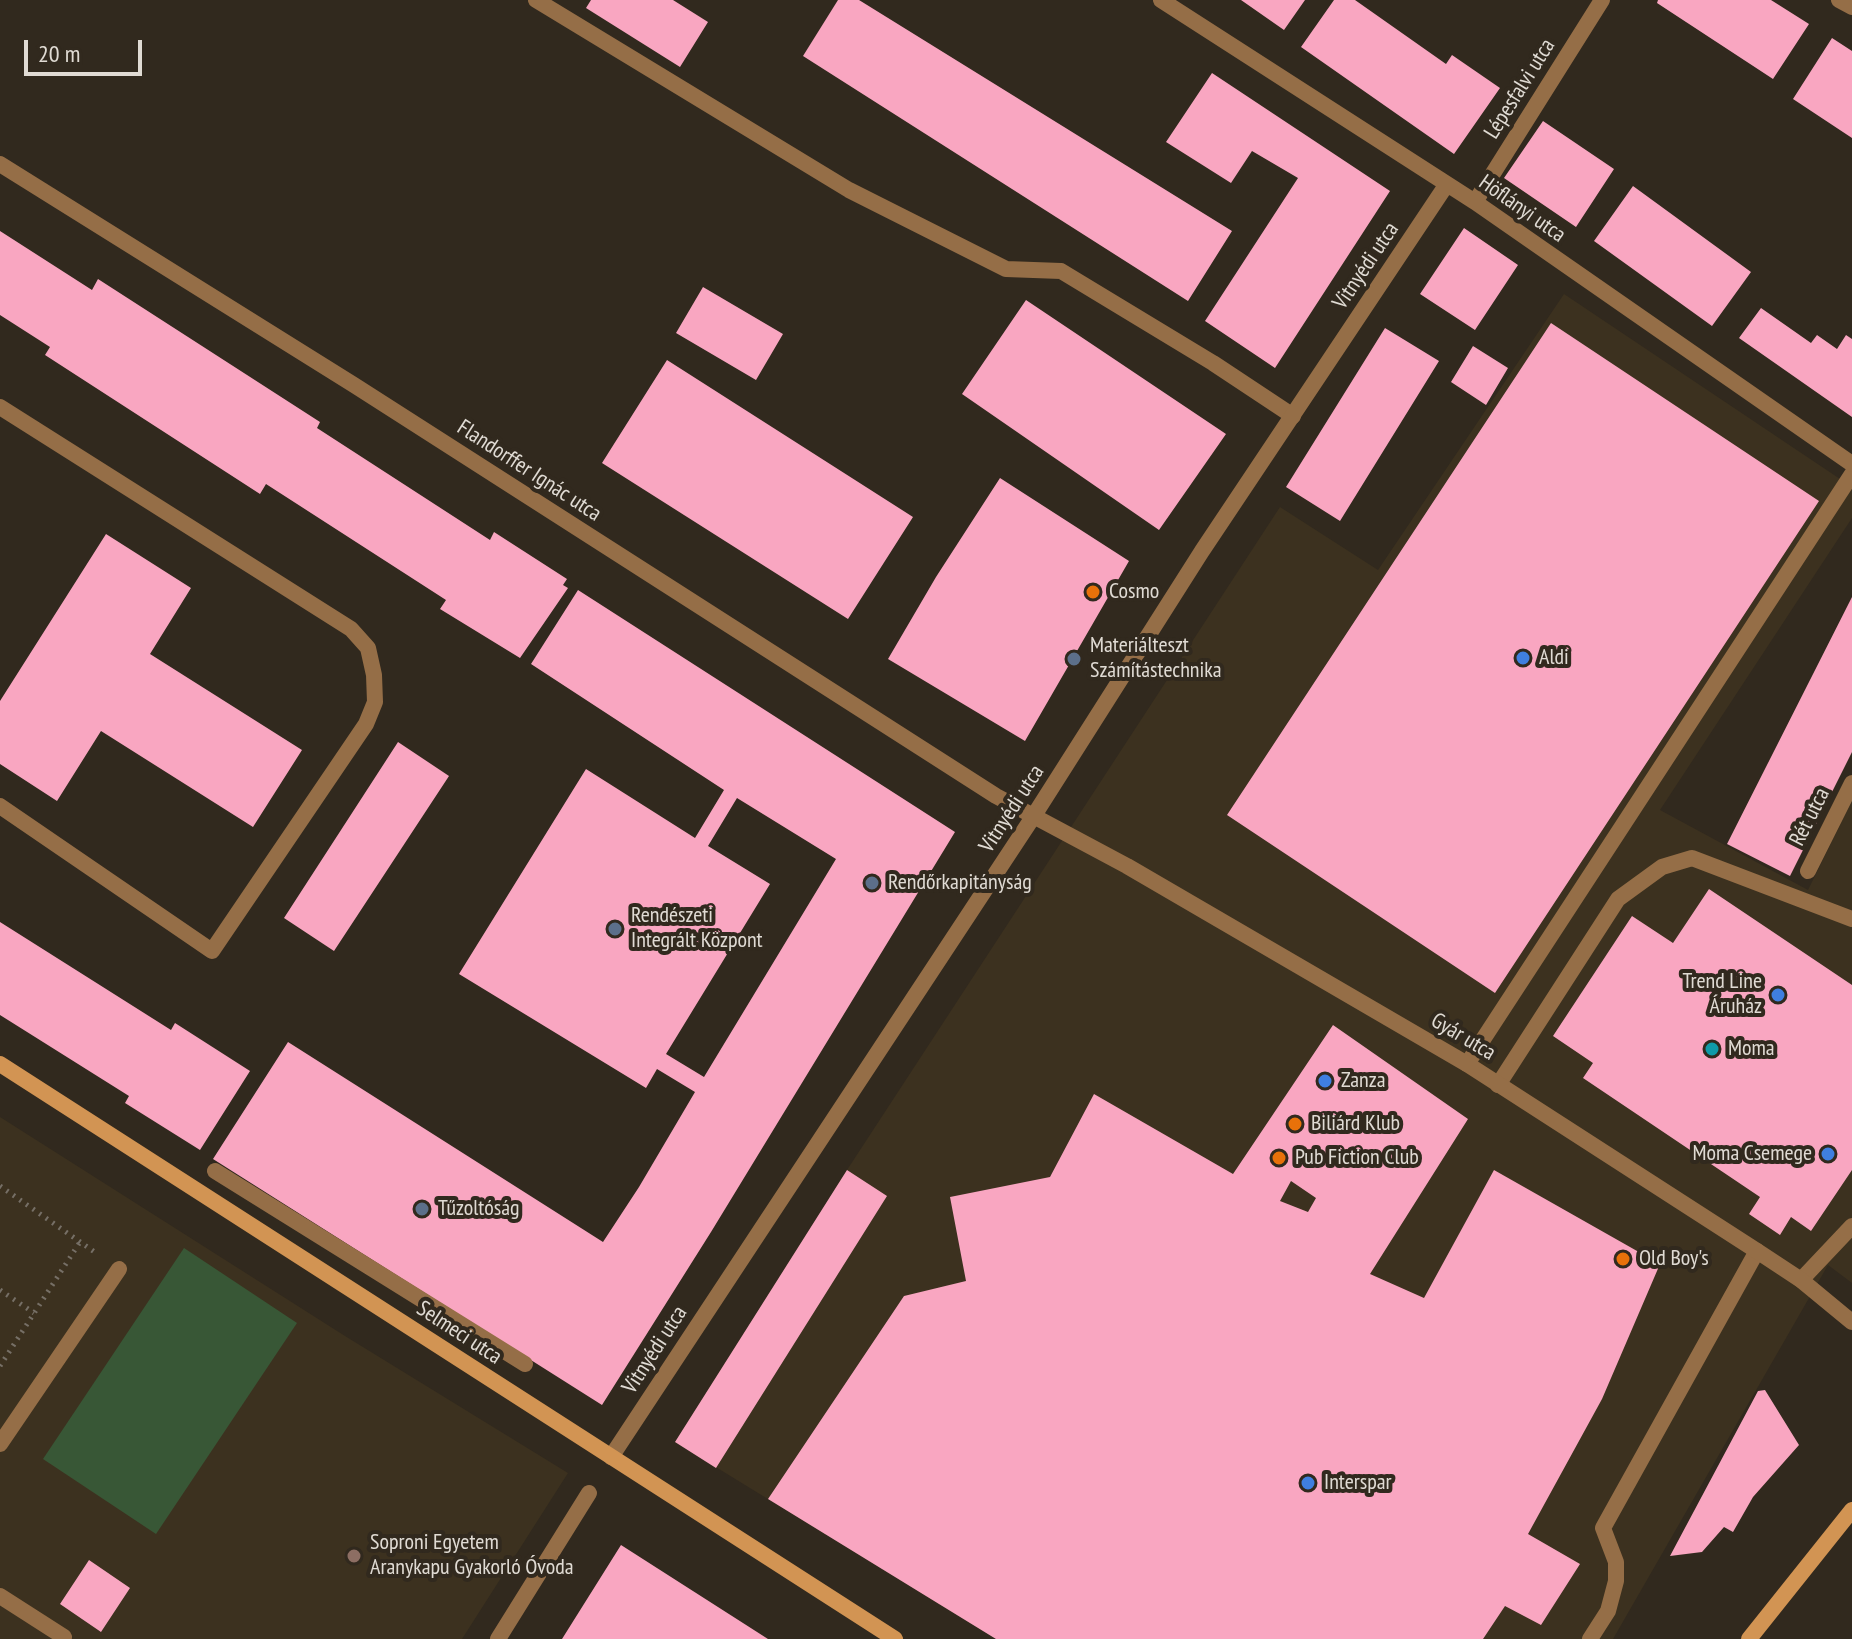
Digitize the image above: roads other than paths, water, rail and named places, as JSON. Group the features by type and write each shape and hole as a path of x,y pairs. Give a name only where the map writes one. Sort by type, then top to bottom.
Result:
{"street":[{"path":"536,0 849,190 1006,269 1061,271 1213,363 1293,416"},
{"name":"Höflányi utca","path":"1161,0 1475,202 1852,464"},
{"name":"Lépesfalvi utca","path":"1475,202 1602,0"},
{"path":"1839,0 1852,7"},
{"name":"Flandorffer Ignác utca","path":"0,164 1033,817"},
{"name":"Vitnyédi utca","path":"611,1457 1033,817 1202,551 1447,184"},
{"path":"0,407 351,629 368,648 374,675 375,702 366,724 212,951 0,806"},
{"path":"1467,1064 1852,474"},
{"name":"Rét utca","path":"1808,871 1852,783"},
{"name":"Gyár utca","path":"1033,817 1060,828 1127,866 1467,1064 1801,1280 1852,1322"},
{"path":"1498,1085 1618,899 1662,867 1692,858 1852,919"},
{"name":"Selmeci utca","path":"0,1064 895,1639"},
{"path":"215,1171 525,1364"},
{"path":"1801,1280 1852,1226"},
{"path":"1590,1639 1608,1611 1616,1581 1616,1562 1603,1528 1757,1251"},
{"path":"0,1444 119,1269"},
{"path":"498,1639 589,1493"},
{"path":"1749,1639 1848,1522"},
{"path":"0,1596 64,1637 62,1639"}],"place":[{"name":"Cosmo","path":"1093,592"},
{"name":"Aldi","path":"1523,658"},
{"name":"Materiálteszt Számítástechnika","path":"1074,659"},
{"name":"Rendőrkapitányság","path":"872,883"},
{"name":"Rendészeti Integrált Központ","path":"615,929"},
{"name":"Trend Line Áruház","path":"1778,995"},
{"name":"Moma","path":"1712,1049"},
{"name":"Zanza","path":"1325,1081"},
{"name":"Biliárd Klub","path":"1295,1124"},
{"name":"Moma Csemege","path":"1828,1154"},
{"name":"Pub Fiction Club","path":"1279,1158"},
{"name":"Tűzoltóság","path":"422,1209"},
{"name":"Old Boy's","path":"1623,1259"},
{"name":"Interspar","path":"1308,1483"},
{"name":"Soproni Egyetem Aranykapu Gyakorló Óvoda","path":"354,1556"}]}
